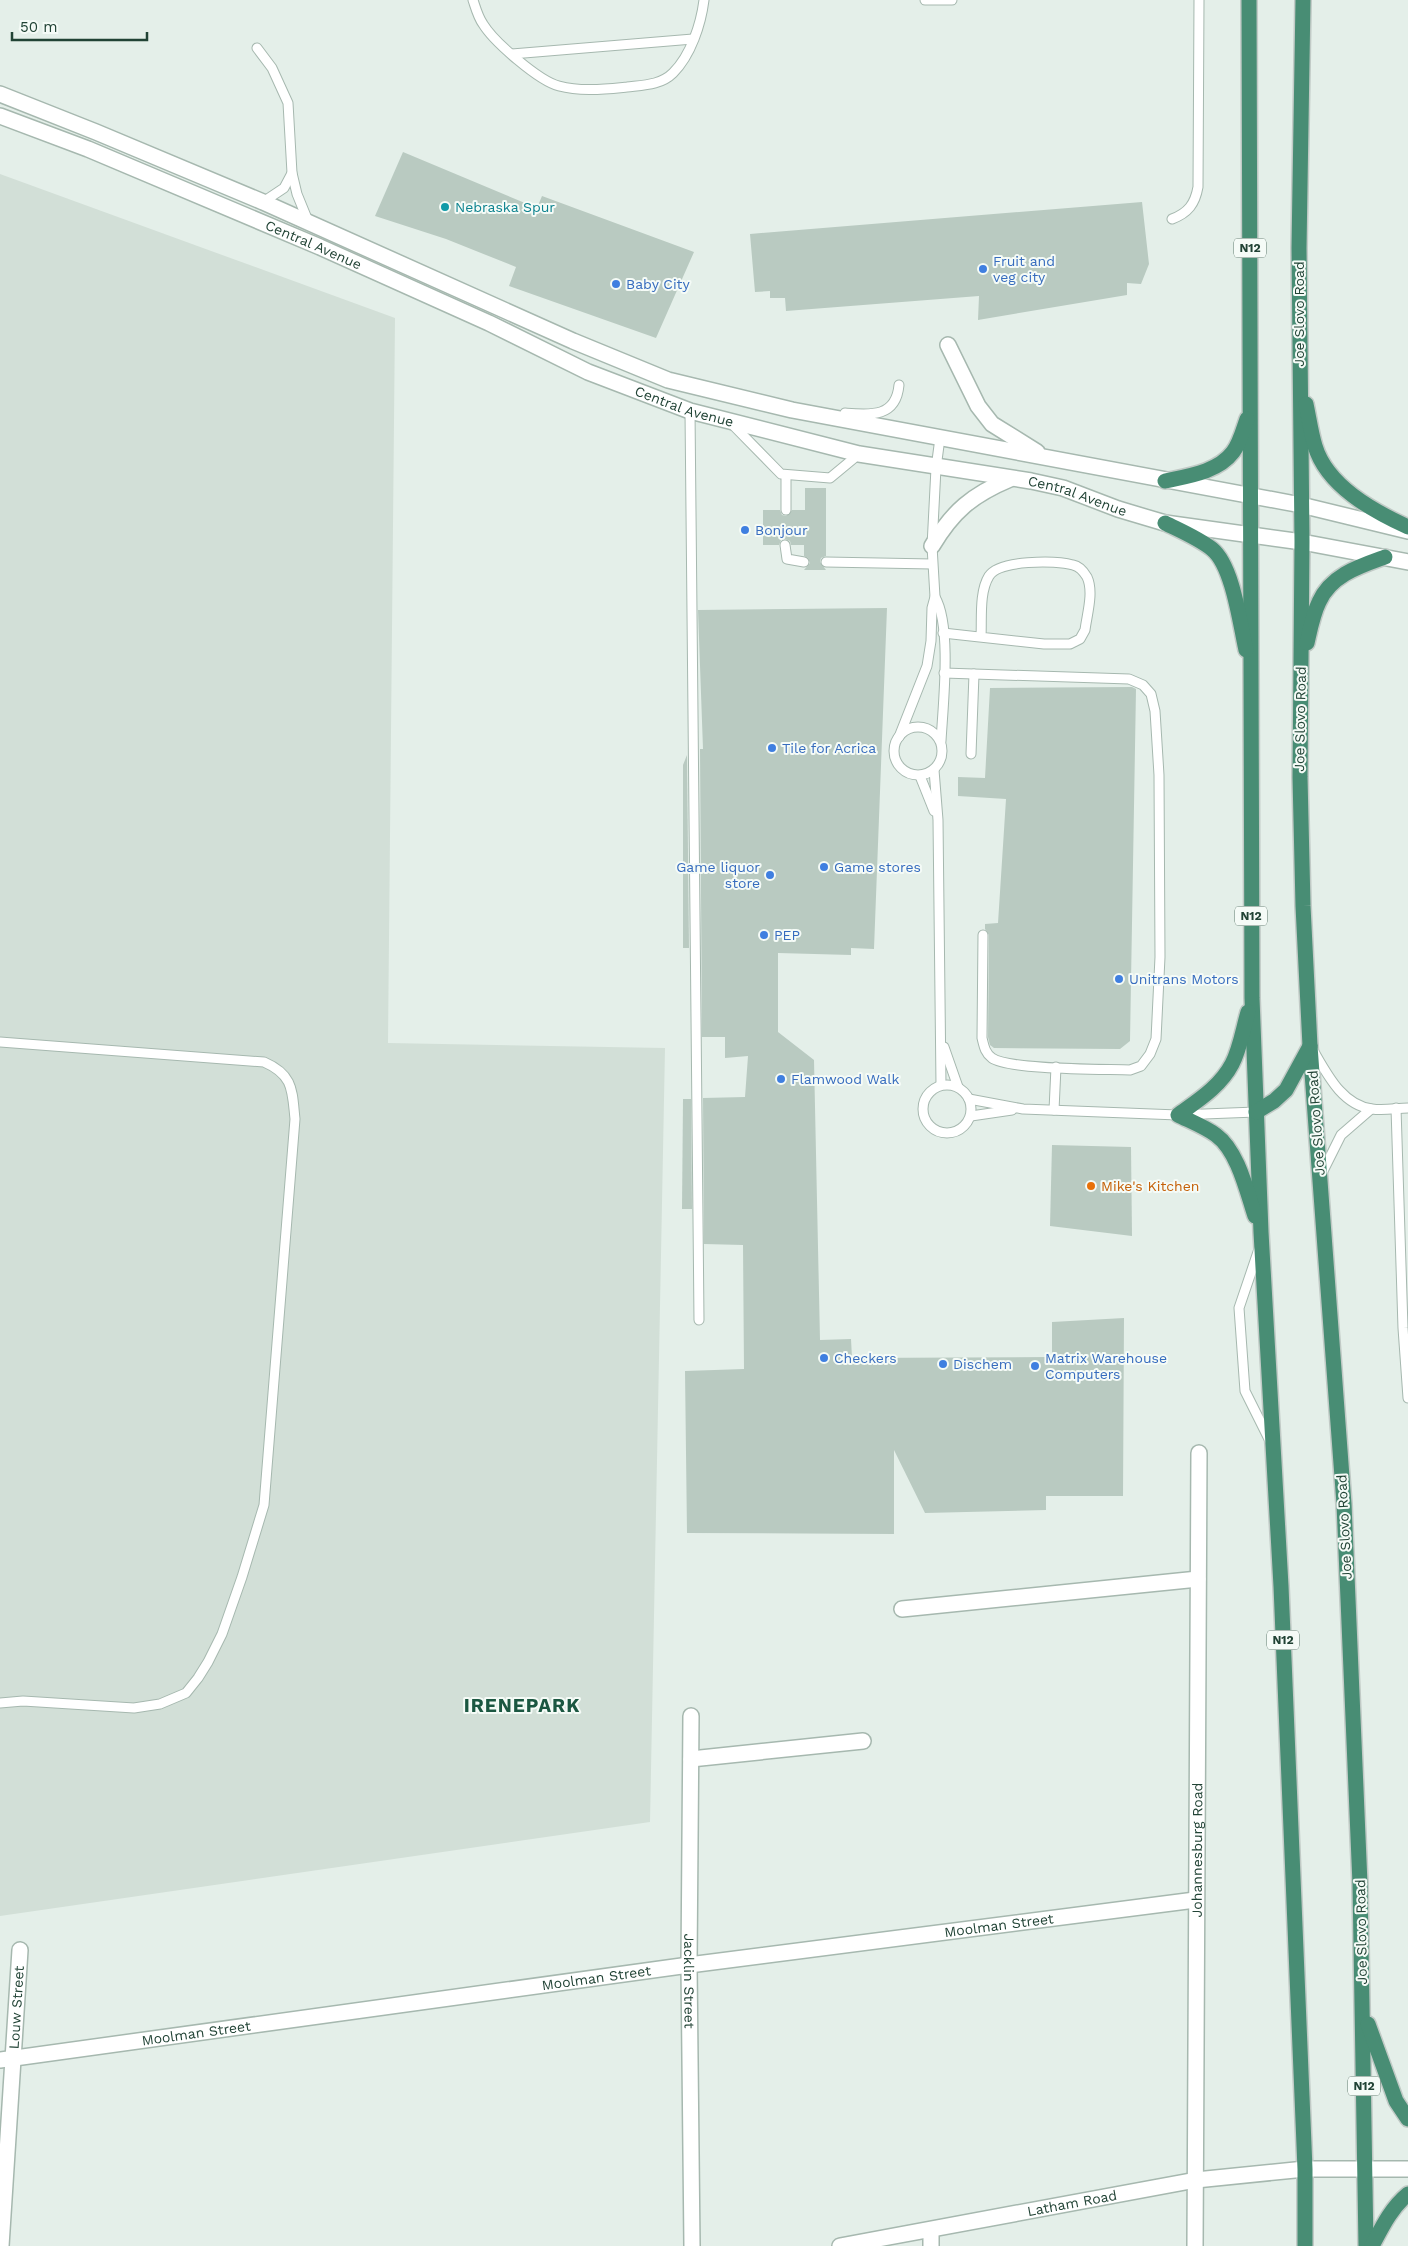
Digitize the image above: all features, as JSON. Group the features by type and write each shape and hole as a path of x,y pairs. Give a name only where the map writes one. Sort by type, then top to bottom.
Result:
{"highway":[{"name":"N12","path":"1249,0 1252,497 1252,998 1261,1237 1273,1448 1305,2169 1305,2246"},
{"name":"Joe Slovo Road","path":"1303,0 1299,371 1302,542 1300,778 1310,1046 1344,1504 1360,1884 1366,2246"},
{"path":"1299,371 1315,448 1327,468 1338,483 1354,496 1378,514 1408,529"},
{"path":"1165,481 1200,473 1229,457 1239,443 1250,409"},
{"path":"1165,523 1198,540 1213,550 1221,560 1229,581 1252,676"},
{"path":"1301,662 1319,601 1333,581 1351,570 1385,557"},
{"path":"1252,998 1236,1055 1226,1073 1206,1095 1178,1115 1216,1134 1223,1142 1240,1171 1261,1237"},
{"path":"1256,1112 1274,1101 1286,1090 1310,1046"},
{"path":"1362,2003 1386,2077 1396,2101 1408,2119"},
{"path":"1372,2246 1385,2220 1408,2194"}],"street":[{"name":"Central Avenue","path":"0,94 264,202 618,361 668,380 792,410 1301,506 1408,529"},
{"name":"Central Avenue","path":"0,116 88,149 320,247 489,323 588,372 690,411 859,454 1063,488 1118,509 1165,523 1302,542 1408,562"},
{"path":"948,345 978,406 992,424 1045,458"},
{"path":"932,546 944,526 962,506 985,489 1011,479"},
{"name":"Johannesburg Road","path":"1195,2246 1195,1900 1199,1453"},
{"path":"902,1609 1198,1579"},
{"name":"Jacklin Street","path":"691,1716 688,1965 692,2246"},
{"path":"691,1759 863,1741"},
{"name":"Moolman Street","path":"7,2059 688,1965 1195,1900"},
{"name":"Louw Street","path":"1,2246 7,2059 20,1950"},
{"name":"Latham Road","path":"840,2246 1196,2180 1305,2169 1408,2169"},
{"path":"930,2230 931,2246"}],"lane":[{"path":"473,0 484,26 512,54 534,72 558,86 577,89 654,84 673,73 693,40 702,15 704,0"},
{"path":"925,0 952,0"},
{"path":"1172,219 1187,212 1194,203 1198,187 1199,0"},
{"path":"512,54 693,40"},
{"path":"257,48 272,68 288,103 292,173 296,194 308,222"},
{"path":"264,202 284,188 292,173"},
{"path":"792,410 874,416 885,411 895,401 899,385"},
{"path":"690,411 699,1320"},
{"path":"729,422 776,470 786,476 830,478 859,454"},
{"path":"935,597 941,608 943,634 942,757 934,770 920,776 905,772 896,760 895,744 927,666 931,641 932,608 935,597 932,546 936,468 940,438"},
{"path":"786,476 786,510"},
{"path":"785,545 787,559 804,562"},
{"path":"826,562 932,564"},
{"path":"943,634 1044,644 1075,642 1083,636 1085,630 1090,587 1086,576 1080,568 1073,565 1047,562 1002,566 994,570 986,580 984,590 981,637"},
{"path":"944,673 1129,679 1143,685 1150,694 1155,711 1159,775 1160,956 1156,1039 1150,1054 1141,1066 1130,1070 1033,1066 997,1061 986,1052 982,1038 983,935"},
{"path":"971,754 974,674"},
{"path":"899,736 905,730 921,726 930,729 941,741"},
{"path":"934,770 938,820 941,1085"},
{"path":"920,776 938,820"},
{"path":"0,1042 264,1062 275,1067 291,1083 295,1119 264,1506 225,1626 208,1662 186,1693 160,1704 134,1708 23,1701 0,1703"},
{"path":"942,1042 958,1087 969,1100 970,1116 962,1128 948,1134 933,1130 928,1125 922,1111 923,1102 933,1089 941,1085 958,1087"},
{"path":"1310,1046 1341,1094 1371,1109 1408,1108"},
{"path":"1054,1110 1056,1067"},
{"path":"969,1100 1023,1108 1054,1110 1178,1115 1256,1112"},
{"path":"970,1116 1023,1108"},
{"path":"1396,1108 1403,1328 1408,1398"},
{"path":"1320,1177 1341,1135 1371,1109"},
{"path":"1261,1237 1242,1292 1239,1308 1245,1391 1273,1448"}],"shaded area":[{"path":"0,174 395,318 388,1043 665,1048 650,1822 0,1916"}],"building":[{"path":"403,152 537,208 542,196 694,252 656,338 509,286 516,267 446,239 375,216"},
{"path":"1142,202 1149,264 1141,284 1127,283 1127,295 978,320 979,296 786,311 785,298 770,298 770,291 755,292 750,234"},
{"path":"805,488 826,488 826,556 821,558 820,562 826,570 804,570 810,563 808,558 804,556 804,545 791,545 790,541 785,539 781,540 779,545 763,545 763,510 780,510 782,515 786,516 792,510 805,510"},
{"name":"Flamwood Walk","path":"887,608 874,949 851,948 851,955 778,953 778,1032 814,1060 820,1340 851,1339 852,1358 1052,1357 1052,1322 1124,1318 1123,1496 1046,1496 1046,1510 925,1513 894,1450 894,1534 687,1533 685,1371 744,1369 743,1245 704,1244 703,1098 745,1097 748,1056 725,1058 725,1037 702,1037 700,749 703,749 698,610"},
{"path":"1132,687 1136,689 1130,1041 1120,1049 994,1048 990,1045 988,1037 989,935 985,929 985,924 998,923 1006,799 958,796 958,777 985,778 990,688"},
{"path":"687,755 689,948 683,948 683,765"},
{"path":"683,1099 691,1099 692,1209 682,1209"},
{"path":"1052,1145 1131,1147 1132,1236 1050,1226"}],"place":[{"name":"Nebraska Spur","path":"445,207"},
{"name":"Fruit and veg city","path":"983,269"},
{"name":"Baby City","path":"616,284"},
{"name":"Bonjour","path":"745,530"},
{"name":"Tile for Acrica","path":"772,748"},
{"name":"Game stores","path":"824,867"},
{"name":"Game liquor store","path":"770,875"},
{"name":"PEP","path":"764,935"},
{"name":"Unitrans Motors","path":"1119,979"},
{"name":"Flamwood Walk","path":"781,1079"},
{"name":"Mike's Kitchen","path":"1091,1186"},
{"name":"Checkers","path":"824,1358"},
{"name":"Dischem","path":"943,1364"},
{"name":"Matrix Warehouse Computers","path":"1035,1366"}],"district":[{"name":"IRENEPARK","path":"522,1705"}]}
